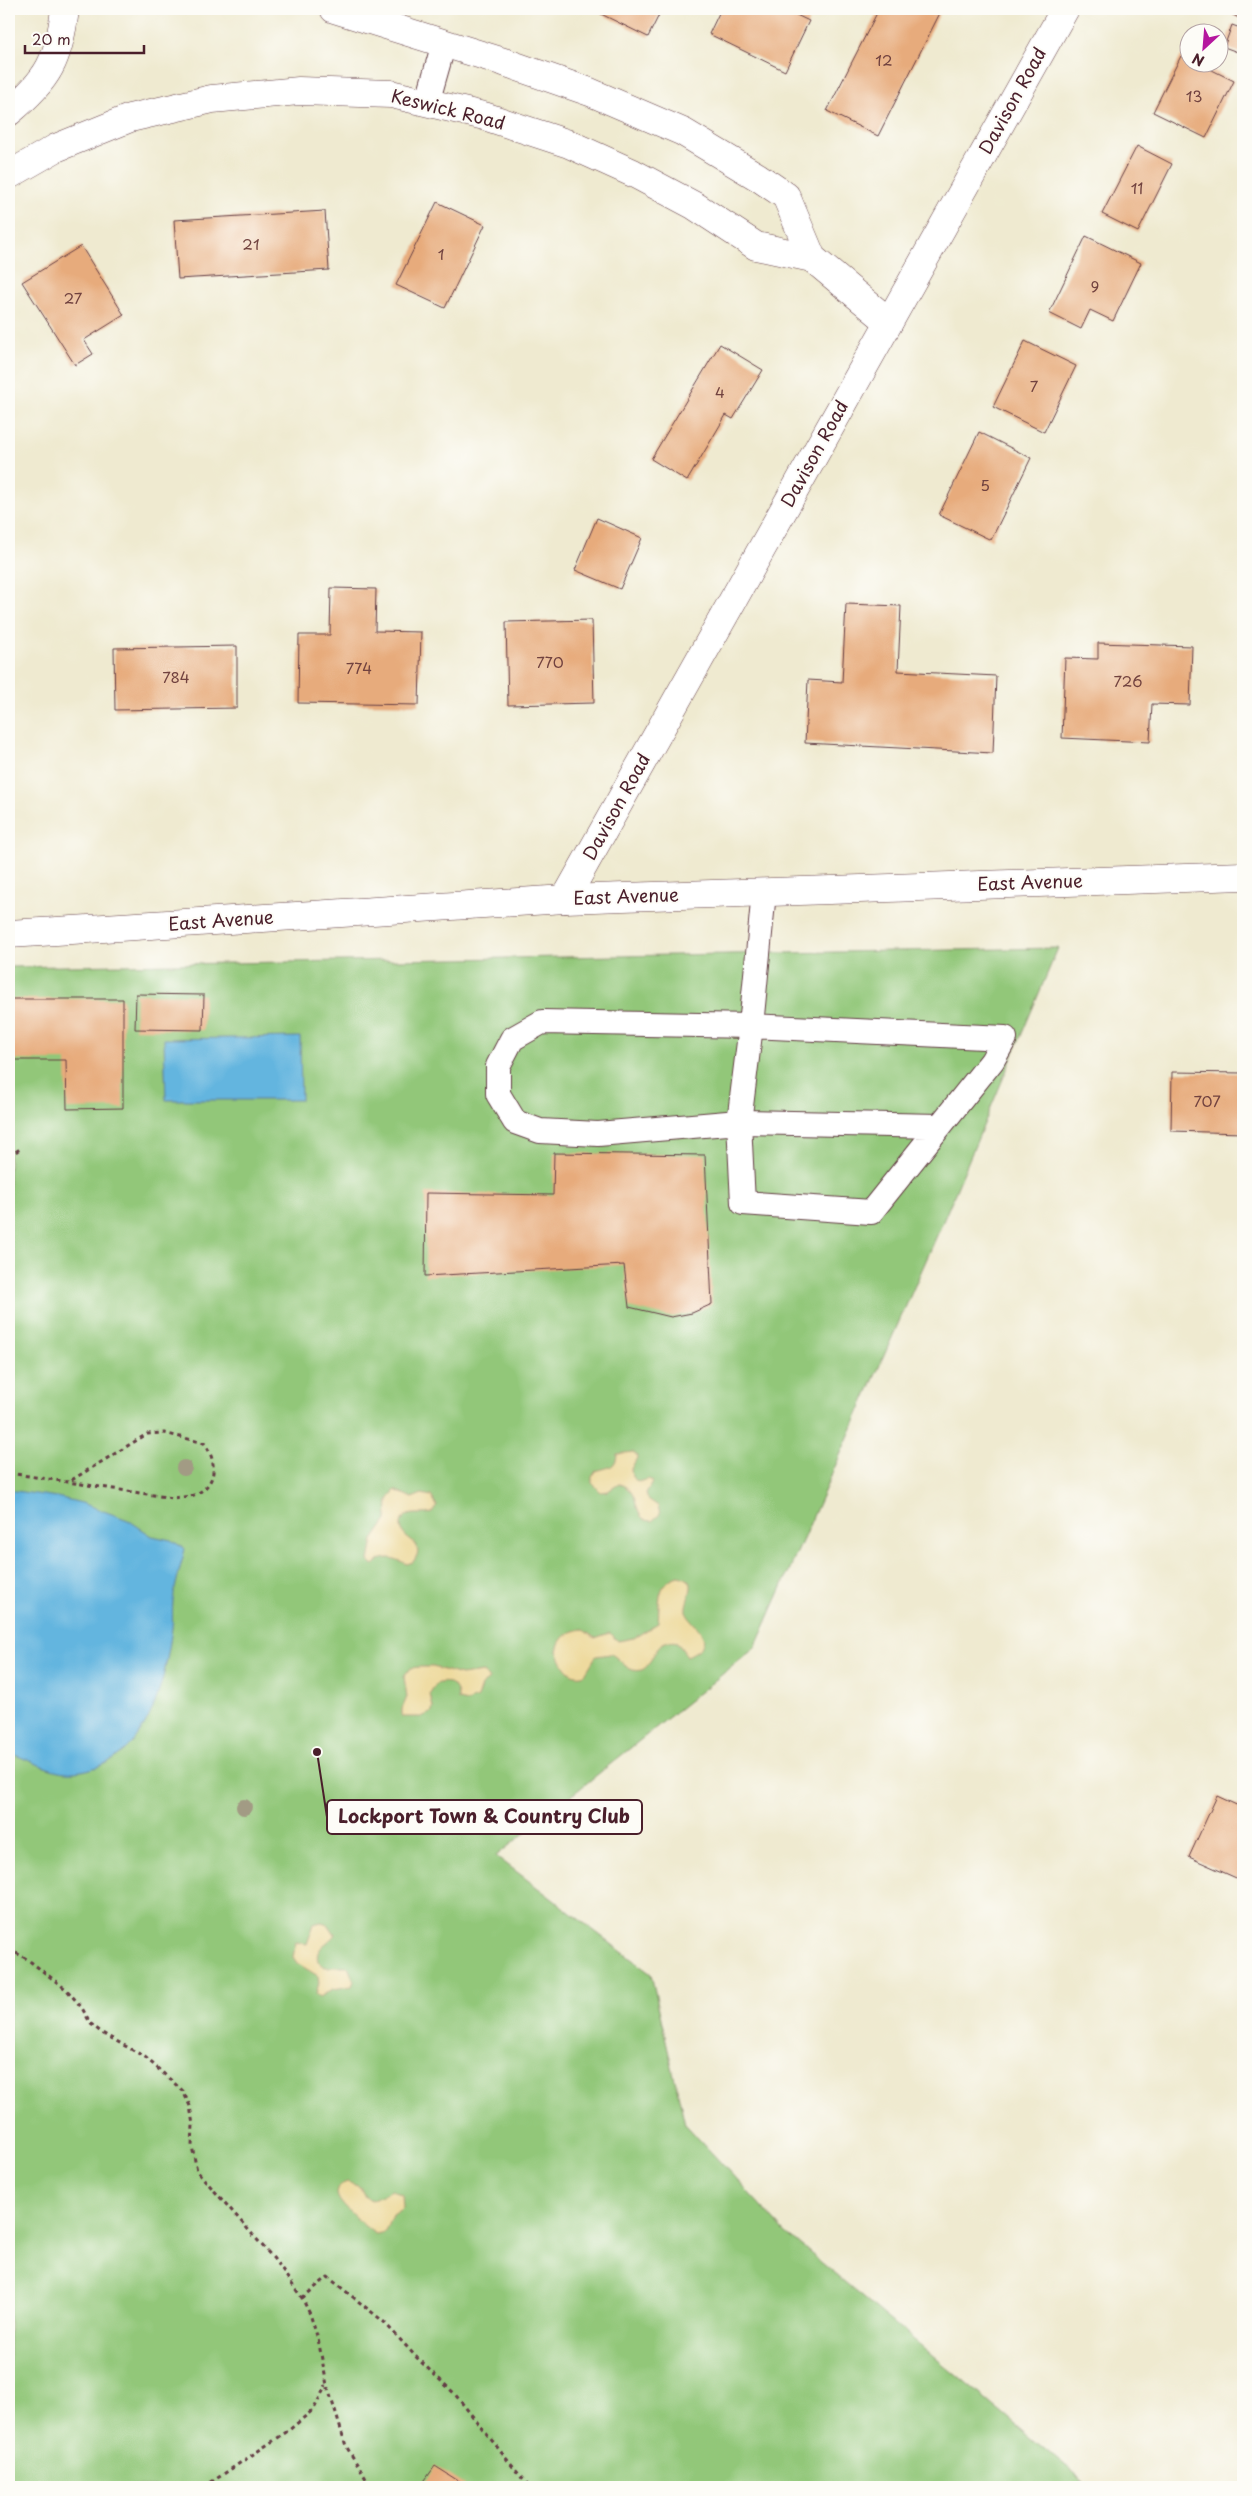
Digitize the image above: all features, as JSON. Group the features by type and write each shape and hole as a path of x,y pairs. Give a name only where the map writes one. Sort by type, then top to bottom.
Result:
{"main road":[{"path":"9,112 33,92 50,68 62,35 65,9"},
{"name":"Keswick Road","path":"334,9 444,43 590,92 683,132 786,196 812,258 889,322"},
{"name":"Davison Road","path":"565,899 1064,9"},
{"name":"Keswick Road","path":"9,175 56,148 130,118 212,100 299,91 391,94 484,116 569,144 633,172 695,206 756,246 812,258"},
{"name":"East Avenue","path":"9,934 565,899 1243,876"}],"lane":[{"path":"427,103 444,43"},
{"path":"764,892 752,1026 739,1122 743,1203 871,1212 940,1126 992,1061 1005,1038 752,1026 542,1022 512,1039 498,1066 498,1094 515,1122 540,1131 598,1134 739,1122 940,1126"}],"path":[{"path":"9,1156 20,1149"},
{"path":"9,1473 173,1498 195,1495 207,1487 213,1478 214,1468 212,1458 204,1443 164,1433 147,1434 115,1451 70,1482"},
{"path":"9,1949 27,1959 66,1990 91,2024 102,2033 146,2057 183,2090 190,2106 192,2146 197,2172 274,2259 302,2298 310,2314 318,2339 326,2385 346,2446 371,2487"},
{"path":"302,2298 328,2277 384,2322 419,2360 454,2393 529,2487"},
{"path":"204,2487 288,2431 314,2409 326,2385"}],"green space":[{"path":"1058,948 939,1231 755,1648 496,1856 651,1974 685,2124 786,2233 1090,2487 9,2487 9,967"}],"sand":[{"path":"633,1452 638,1456 631,1469 632,1477 638,1482 648,1479 653,1481 646,1493 648,1499 658,1506 660,1514 652,1521 641,1516 627,1488 619,1484 608,1491 601,1492 592,1483 592,1477 596,1471 613,1465 617,1454"},
{"path":"395,1490 412,1498 422,1494 431,1496 437,1506 432,1513 413,1514 402,1520 402,1531 418,1549 413,1562 407,1564 386,1558 374,1565 369,1561 373,1540 387,1520 388,1500"},
{"path":"678,1576 690,1581 691,1590 686,1611 701,1632 703,1638 703,1644 698,1650 687,1656 677,1642 668,1641 661,1644 650,1662 641,1670 630,1669 611,1654 596,1656 585,1674 574,1675 566,1669 557,1651 560,1642 565,1636 582,1629 595,1638 609,1633 618,1641 634,1638 658,1623 662,1589 671,1579"},
{"path":"433,1667 461,1675 483,1672 489,1680 481,1686 477,1698 467,1702 458,1700 457,1691 453,1685 445,1682 436,1684 430,1694 433,1708 431,1713 421,1717 402,1717 402,1709 407,1697 404,1677 411,1668"},
{"path":"321,1922 328,1924 335,1934 318,1952 318,1961 325,1967 348,1967 354,1981 352,1986 333,1989 320,1997 316,1994 319,1983 318,1976 297,1963 293,1957 296,1942 307,1944 314,1924"},
{"path":"347,2182 360,2187 365,2197 372,2200 392,2190 402,2195 403,2208 392,2215 385,2232 376,2234 372,2232 340,2201 337,2195 338,2189 340,2185"}],"water":[{"path":"300,1037 301,1100 166,1100 164,1039"},
{"path":"9,1490 57,1497 82,1503 128,1520 152,1536 171,1540 185,1549 174,1595 172,1628 164,1675 157,1698 147,1720 135,1739 119,1755 99,1766 74,1772 57,1771 9,1753"}],"building":[{"path":"604,9 662,9 648,37 601,14"},
{"path":"721,9 784,9 809,21 785,71 709,34"},
{"path":"879,9 936,9 941,11 878,136 827,111"},
{"path":"1221,9 1243,9 1243,20"},
{"path":"1232,25 1243,29 1243,54 1230,49 1230,30"},
{"path":"1180,58 1180,72 1216,72 1234,81 1206,138 1153,112"},
{"path":"1137,146 1172,164 1138,232 1102,214"},
{"path":"437,202 485,225 445,308 396,285"},
{"path":"325,211 329,270 178,279 174,220"},
{"path":"1086,236 1141,263 1113,321 1090,310 1081,329 1049,313"},
{"path":"81,246 124,315 84,340 93,354 75,365 22,282"},
{"path":"1025,341 1076,366 1044,432 993,407"},
{"path":"720,344 763,370 733,419 726,415 687,481 651,459"},
{"path":"979,432 1031,458 991,540 939,515"},
{"path":"597,518 642,538 620,589 575,570"},
{"path":"331,588 376,589 375,631 421,632 419,705 298,703 299,635 330,635"},
{"path":"846,604 901,606 898,671 996,676 993,753 805,743 808,680 842,682"},
{"path":"592,620 594,703 508,705 506,622"},
{"path":"1098,643 1192,646 1190,705 1152,704 1150,742 1062,738 1065,658 1098,659"},
{"path":"237,646 237,708 115,710 114,648"},
{"path":"136,994 204,995 203,1030 135,1029"},
{"path":"9,999 123,999 123,1108 67,1109 66,1060 9,1060"},
{"path":"1172,1072 1243,1073 1243,1133 1171,1131"},
{"path":"554,1153 705,1155 712,1304 692,1313 671,1317 629,1307 624,1265 425,1276 426,1193 553,1195"},
{"path":"1217,1796 1243,1808 1243,1881 1189,1857"},
{"path":"435,2466 468,2487 420,2487"}],"place":[{"name":"Lockport Town & Country Club","path":"317,1752"}]}
